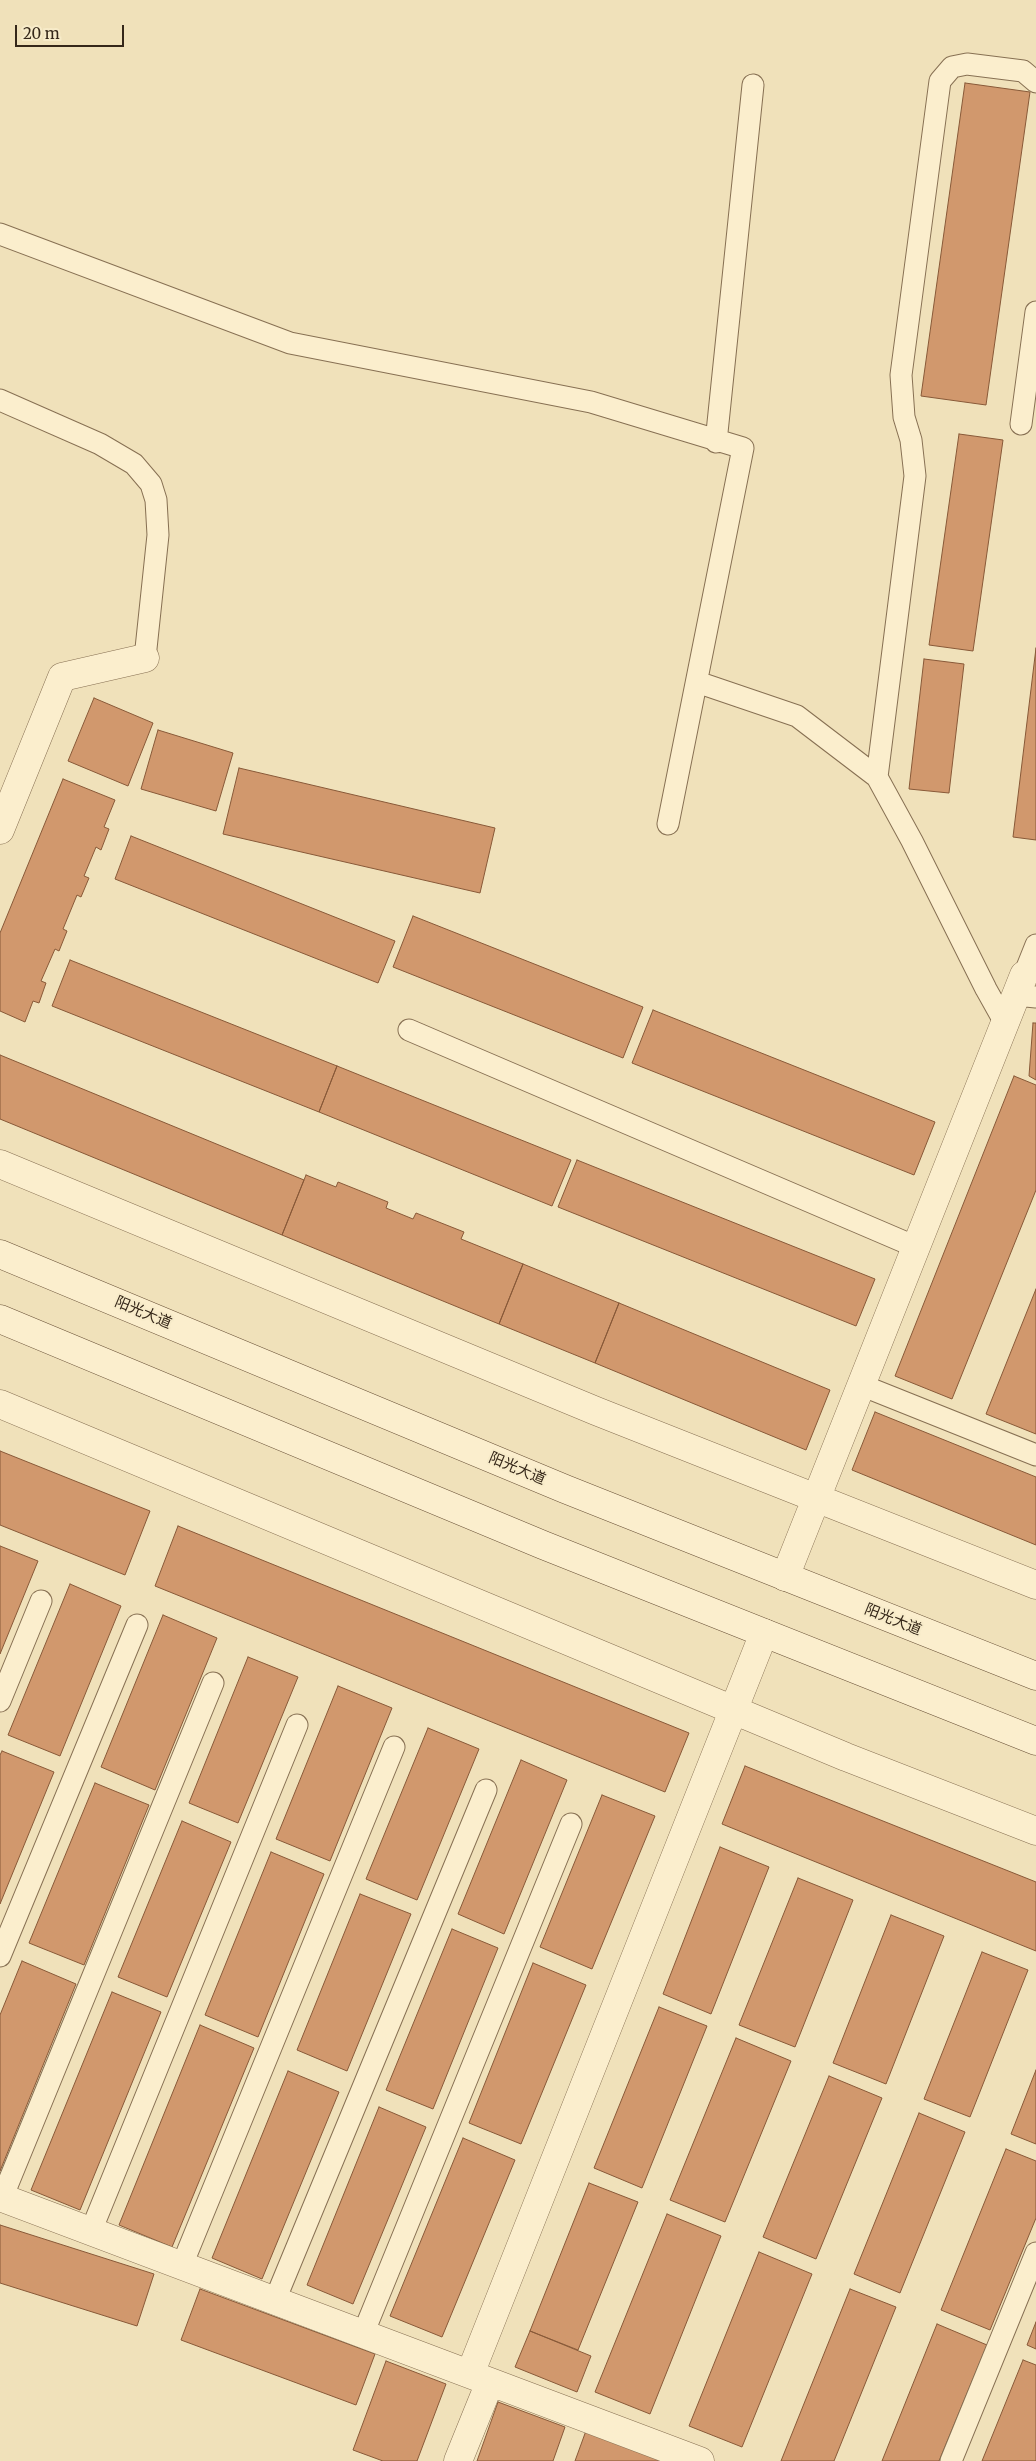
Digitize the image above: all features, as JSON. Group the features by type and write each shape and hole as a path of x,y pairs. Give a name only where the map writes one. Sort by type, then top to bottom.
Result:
{"street":[{"path":"0,830 62,677 145,658"},
{"path":"785,1577 1005,1022 1026,989"},
{"path":"0,1164 596,1411 1036,1586"},
{"name":"阳光大道","path":"0,1254 565,1489 1036,1676"},
{"path":"0,1319 543,1545 1036,1741"},
{"path":"0,1404 733,1710 1036,1831"},
{"path":"458,2461 480,2378 733,1710 764,1633"},
{"path":"1,2198 700,2461"}],"lane":[{"path":"877,778 915,476 911,440 904,417 902,375 940,81 952,67 967,64 1023,71 1036,82"},
{"path":"716,442 753,85"},
{"path":"0,234 290,343 591,402 716,442 743,448 668,824"},
{"path":"1021,424 1036,312"},
{"path":"0,400 100,444 134,464 151,484 156,500 158,535 145,658"},
{"path":"697,682 797,716 877,778 912,841 986,989 1005,1022"},
{"path":"1026,989 1036,945"},
{"path":"409,1030 916,1248"},
{"path":"860,1385 1036,1455"},
{"path":"0,1701 41,1601"},
{"path":"0,1956 137,1625"},
{"path":"1,2198 213,1683"},
{"path":"91,2231 297,1725"},
{"path":"182,2266 394,1748"},
{"path":"274,2300 486,1790"},
{"path":"364,2334 571,1824"},
{"path":"951,2461 1036,2253"}],"building":[{"path":"965,83 1030,92 986,405 921,396"},
{"path":"959,434 1003,440 973,651 929,645"},
{"path":"1036,648 1036,840 1013,837"},
{"path":"924,659 964,664 949,793 909,789"},
{"path":"94,698 153,723 128,786 68,761"},
{"path":"158,730 233,753 216,811 141,789"},
{"path":"239,768 495,828 480,893 223,834"},
{"path":"63,779 115,800 104,827 109,829 101,850 96,847 84,876 89,878 81,897 77,895 63,929 67,931 59,951 55,949 41,981 46,983 39,1003 33,1001 25,1022 0,1011 0,933"},
{"path":"131,836 395,941 378,983 115,879"},
{"path":"413,916 643,1007 623,1058 393,967"},
{"path":"70,960 337,1066 319,1112 52,1006"},
{"path":"653,1010 935,1122 914,1175 632,1063"},
{"path":"1033,1023 1036,1023 1036,1080 1029,1076"},
{"path":"0,1055 304,1180 282,1235 0,1119"},
{"path":"337,1066 571,1160 552,1206 319,1112"},
{"path":"1014,1076 1036,1085 1036,1190 952,1399 895,1376"},
{"path":"577,1160 875,1279 856,1326 558,1207"},
{"path":"306,1175 336,1187 338,1182 388,1202 386,1208 413,1219 416,1213 464,1232 461,1239 523,1264 499,1324 282,1235"},
{"path":"523,1264 619,1303 595,1363 499,1324"},
{"path":"1036,1289 1036,1434 986,1414"},
{"path":"619,1303 830,1390 806,1450 595,1363"},
{"path":"875,1412 1036,1477 1036,1545 852,1470"},
{"path":"0,1451 150,1511 125,1575 0,1525"},
{"path":"178,1526 689,1733 665,1792 155,1586"},
{"path":"0,1546 38,1561 0,1654"},
{"path":"70,1584 121,1606 60,1756 8,1735"},
{"path":"163,1615 217,1638 155,1790 101,1767"},
{"path":"248,1657 298,1677 238,1823 189,1803"},
{"path":"338,1686 392,1708 330,1861 276,1839"},
{"path":"428,1728 479,1749 417,1900 366,1879"},
{"path":"2,1751 54,1772 0,1904 0,1755"},
{"path":"521,1760 567,1780 504,1934 458,1914"},
{"path":"745,1766 1036,1882 1036,1951 722,1824"},
{"path":"95,1783 149,1805 84,1965 29,1943"},
{"path":"602,1795 655,1816 592,1969 540,1947"},
{"path":"182,1821 231,1842 167,1997 118,1977"},
{"path":"720,1847 769,1867 711,2014 663,1994"},
{"path":"271,1852 324,1874 258,2037 205,2015"},
{"path":"798,1878 853,1900 795,2047 739,2025"},
{"path":"360,1894 411,1914 347,2071 297,2050"},
{"path":"891,1915 944,1936 886,2084 833,2063"},
{"path":"452,1929 498,1948 433,2109 386,2090"},
{"path":"982,1952 1028,1970 970,2117 924,2099"},
{"path":"22,1961 76,1984 0,2171 0,2015"},
{"path":"533,1963 586,1985 521,2144 469,2123"},
{"path":"112,1992 161,2012 80,2210 31,2190"},
{"path":"659,2007 707,2026 642,2188 594,2168"},
{"path":"200,2025 254,2048 172,2247 119,2225"},
{"path":"736,2038 791,2061 725,2222 670,2200"},
{"path":"1036,2070 1036,2144 1011,2134"},
{"path":"288,2071 339,2092 262,2279 212,2258"},
{"path":"829,2076 882,2098 816,2259 763,2237"},
{"path":"379,2107 426,2127 353,2304 307,2285"},
{"path":"919,2113 965,2132 900,2293 854,2274"},
{"path":"463,2138 515,2160 442,2337 390,2316"},
{"path":"1006,2149 1036,2161 1036,2218 990,2330 941,2310"},
{"path":"589,2183 638,2202 578,2350 530,2331"},
{"path":"667,2214 721,2236 650,2414 595,2392"},
{"path":"0,2225 154,2274 137,2326 0,2283"},
{"path":"759,2252 812,2274 742,2447 689,2426"},
{"path":"200,2289 375,2354 356,2405 181,2340"},
{"path":"850,2289 896,2307 834,2461 781,2461"},
{"path":"1036,2322 1036,2349 1027,2345"},
{"path":"937,2324 987,2345 939,2461 882,2461"},
{"path":"530,2331 591,2356 577,2392 515,2367"},
{"path":"1023,2360 1036,2365 1036,2461 982,2461"},
{"path":"386,2361 446,2384 417,2461 383,2461 353,2450"},
{"path":"498,2402 565,2427 553,2461 477,2461"},
{"path":"587,2428 673,2461 575,2461"}]}
